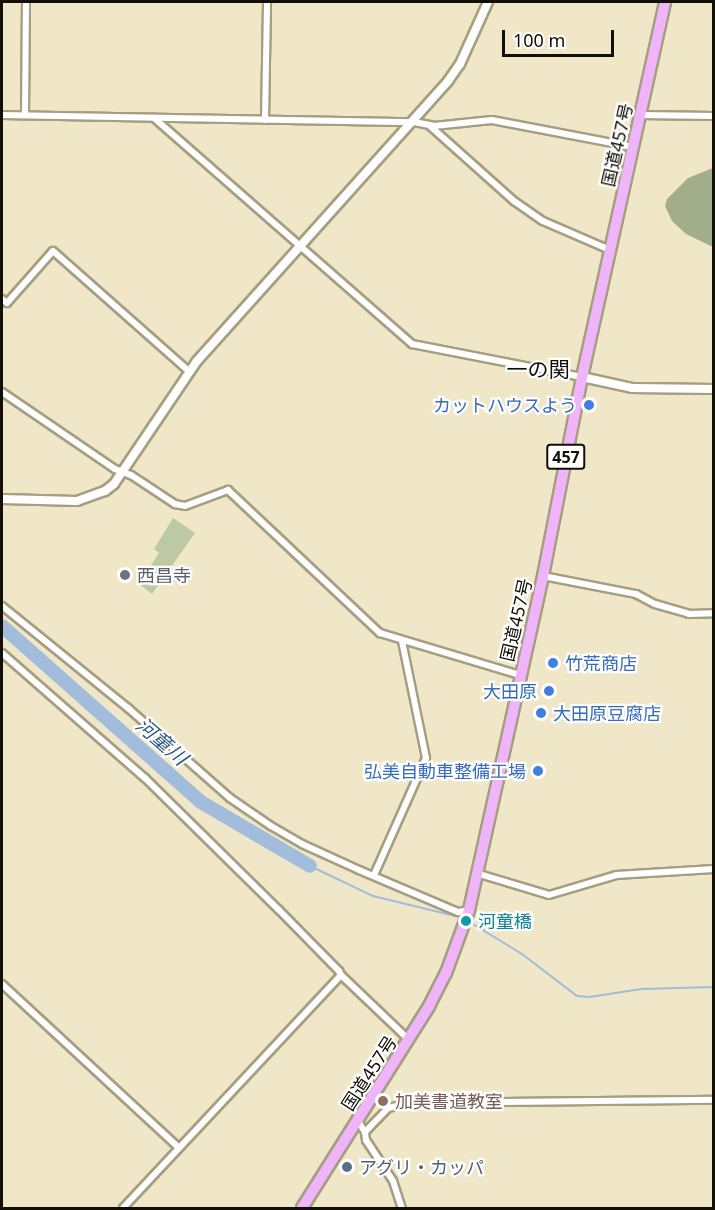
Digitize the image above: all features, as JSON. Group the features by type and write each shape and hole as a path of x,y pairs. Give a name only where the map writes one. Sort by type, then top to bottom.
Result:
{"highway":[{"name":"国道457号","path":"302,1209 410,1040 446,973 468,911 543,576 582,377 665,2"}],"street":[{"path":"25,115 26,2"},
{"path":"265,120 267,2"},
{"path":"2,499 77,501 105,491 123,472 190,372 217,338 414,122 460,64 488,2"},
{"path":"2,115 414,122 434,126 492,120 633,147"},
{"path":"641,115 714,116"},
{"path":"153,117 412,344 632,388 714,389"},
{"path":"427,124 514,201 543,221 610,250"},
{"path":"2,299 7,303 53,251 190,372"},
{"path":"2,392 123,472 180,506 228,490 380,633 520,675"},
{"path":"543,576 636,594 655,604 689,614 714,613"},
{"path":"2,606 128,708 230,798 302,844 458,912 468,911"},
{"path":"374,875 426,758 402,641"},
{"path":"2,653 144,778 309,940 341,975 410,1040"},
{"path":"475,873 549,895 616,875 714,869"},
{"path":"123,1209 341,975"},
{"path":"2,984 179,1148"},
{"path":"365,1132 388,1108 409,1103 714,1100"},
{"path":"358,1121 365,1132 366,1140 393,1181 402,1209"}],"green space":[{"path":"713,168 713,247 686,234 672,221 665,206 667,199 688,178"},
{"path":"173,518 195,533 152,594 139,584 159,553 154,549"}],"waterway":[{"name":"河童川","path":"2,626 201,802 310,866"},
{"path":"310,866 373,896 463,918"},
{"path":"468,921 522,954 577,996 589,997 641,989 714,987"}],"place":[{"name":"カットハウスよう","path":"589,405"},
{"name":"西昌寺","path":"125,575"},
{"name":"竹荒商店","path":"553,663"},
{"name":"大田原","path":"549,691"},
{"name":"大田原豆腐店","path":"541,713"},
{"name":"弘美自動車整備工場","path":"538,771"},
{"name":"河童橋","path":"466,921"},
{"name":"加美書道教室","path":"383,1101"},
{"name":"アグリ・カッパ","path":"347,1167"}],"district":[{"name":"一の関","path":"538,369"}]}
